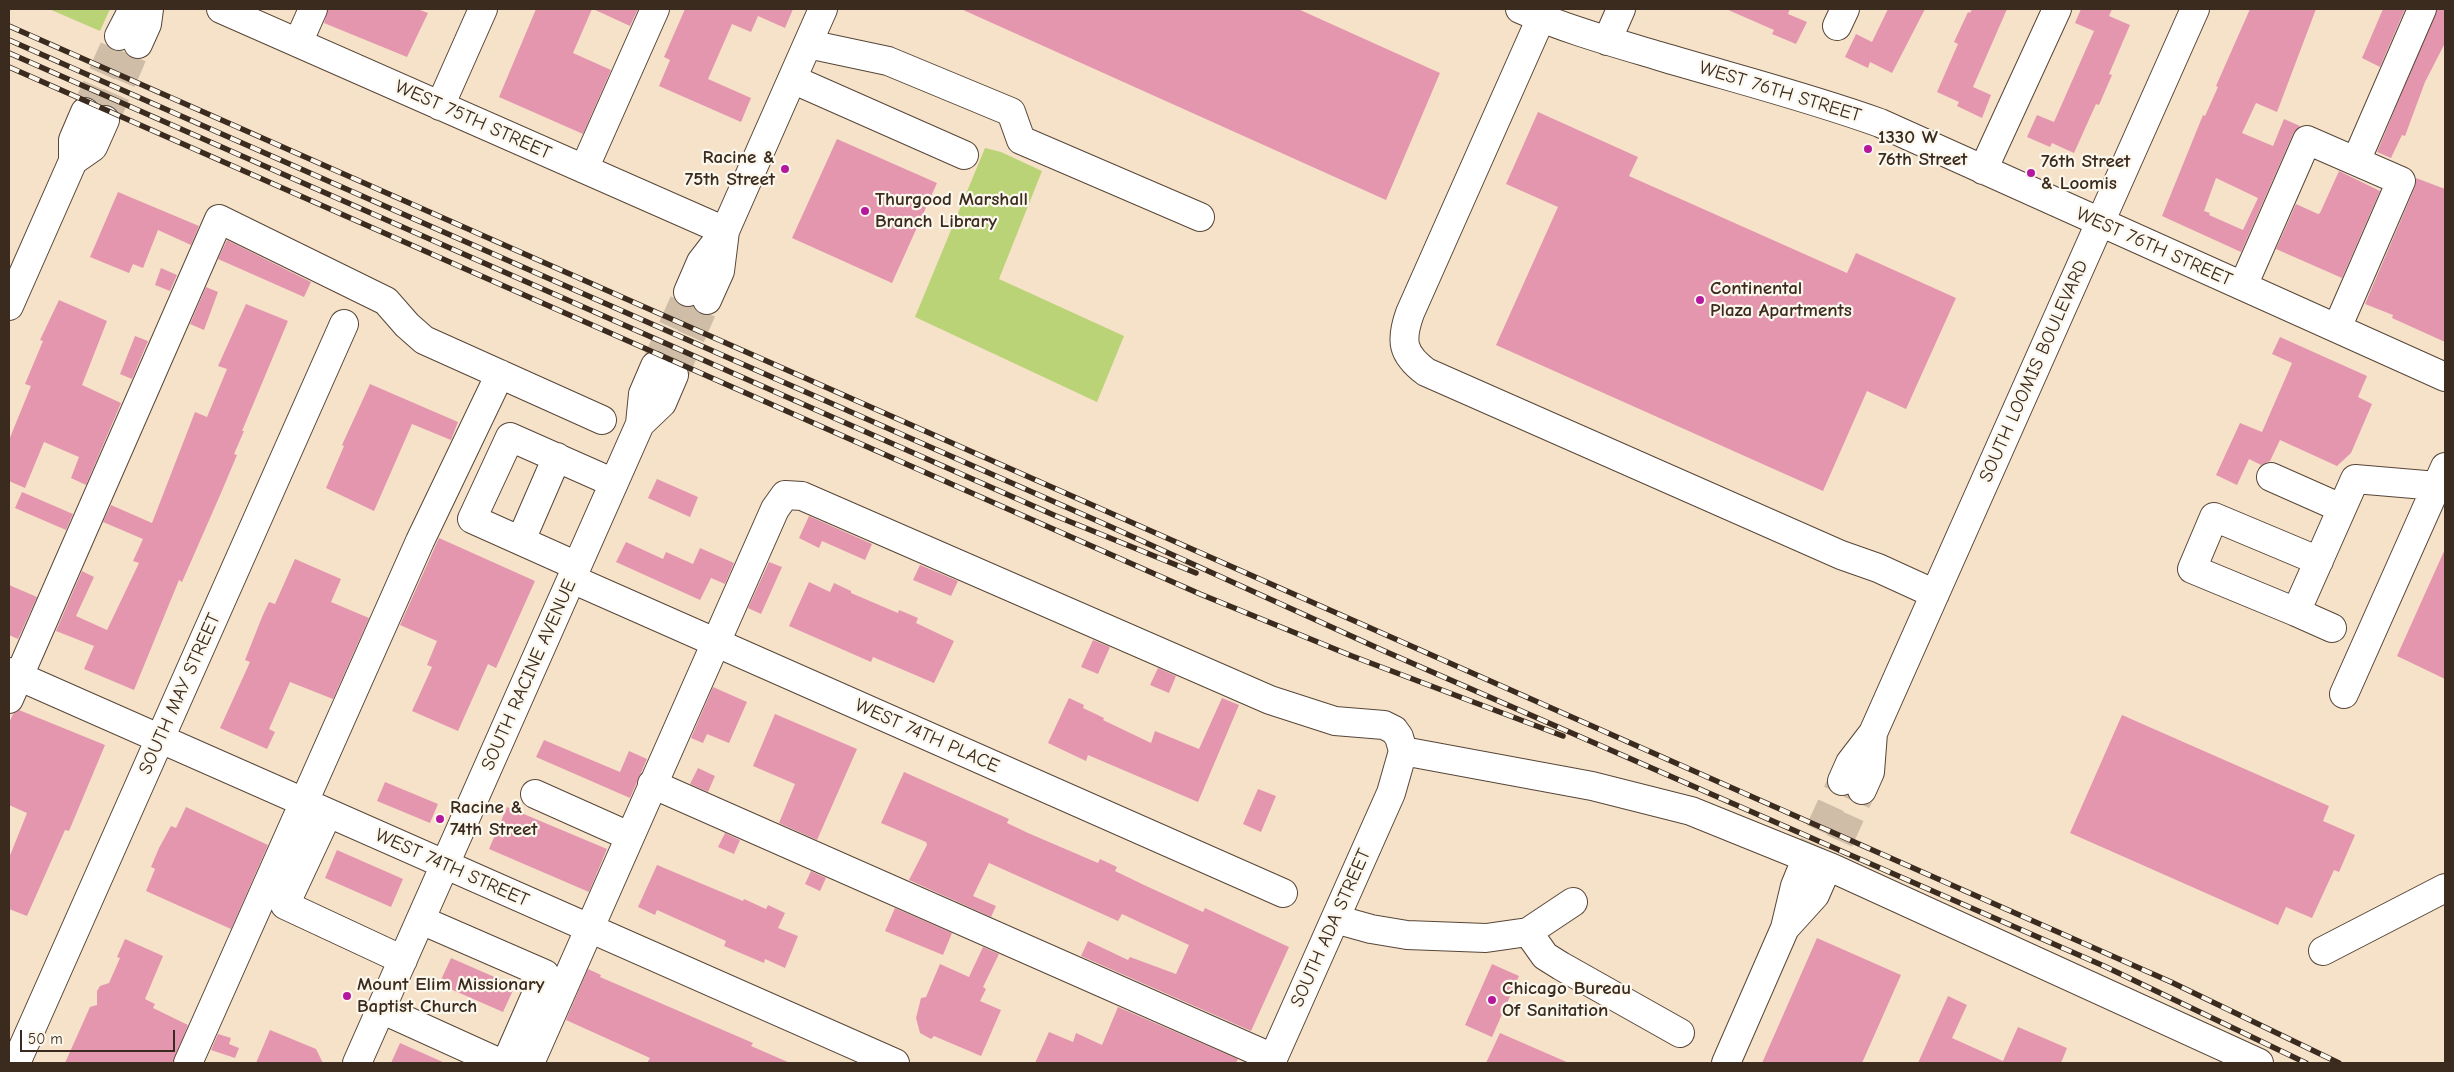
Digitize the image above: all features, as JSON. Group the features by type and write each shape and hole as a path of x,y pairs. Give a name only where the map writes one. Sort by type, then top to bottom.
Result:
{"street":[{"path":"133,9 128,40 147,24 149,9"},
{"name":"WEST 75TH STREET","path":"221,9 725,231"},
{"path":"298,43 313,9"},
{"path":"440,106 483,9"},
{"path":"584,169 655,9"},
{"path":"698,296 701,262 725,231 823,9"},
{"path":"1607,41 1621,9"},
{"path":"1983,170 2057,9"},
{"name":"SOUTH LOOMIS BOULEVARD","path":"1852,785 1850,763 1873,733 2195,9"},
{"path":"2356,161 2422,9"},
{"path":"1530,14 1404,330 1405,348 1413,362 1435,376 1840,555 1878,568 1935,594"},
{"name":"WEST 76TH STREET","path":"1530,14 1607,41 1880,123 2445,376"},
{"path":"808,44 888,61 1011,112 1021,140 1200,217"},
{"path":"792,79 964,155"},
{"path":"9,306 73,161 93,147 95,116"},
{"path":"2243,286 2307,140 2401,181 2337,328"},
{"path":"12,682 219,219 386,302 407,326 424,340 602,420"},
{"name":"SOUTH MAY STREET","path":"16,1063 344,324"},
{"name":"SOUTH RACINE AVENUE","path":"357,1063 640,424 643,394 665,370"},
{"path":"403,960 284,905 316,807 420,541 500,374"},
{"name":"WEST 74TH PLACE","path":"557,457 510,437 472,519 521,540 574,572 714,642 1283,893"},
{"path":"521,540 557,457 614,483"},
{"path":"2271,477 2341,508"},
{"path":"2296,612 2355,480 2441,477 2344,694"},
{"path":"530,1063 714,642 775,509 785,495 792,494 802,496 1270,700 1335,721 1384,726 1394,730 1400,737 1403,751 1592,786 1691,811 1832,868 2259,1063"},
{"path":"2319,561 2214,517 2192,569 2332,628"},
{"name":"WEST 74TH STREET","path":"12,682 160,738 895,1063"},
{"name":"SOUTH ADA STREET","path":"1272,1061 1392,793 1403,751"},
{"path":"652,784 1272,1061"},
{"path":"535,794 629,836"},
{"path":"188,1063 316,807"},
{"path":"1726,1063 1785,928 1815,895 1812,874"},
{"path":"2324,951 2445,888"},
{"path":"1336,919 1371,929 1407,935 1486,938 1528,932 1573,902"},
{"path":"421,920 544,974 506,1063"},
{"path":"1528,932 1546,956 1561,966 1680,1033"},
{"path":"381,1009 500,1063"}],"green space":[{"path":"49,9 110,9 100,31"},
{"path":"985,148 1001,152 1042,171 999,279 1124,336 1097,402 915,317"}],"building":[{"path":"328,9 417,9 428,13 407,57 324,23"},
{"path":"536,9 592,9 573,53 611,70 583,134 499,97"},
{"path":"593,9 638,9 630,26"},
{"path":"685,9 793,9 785,28 758,16 751,32 732,24 708,79 751,98 741,122 659,86 670,60 664,57"},
{"path":"961,9 1298,9 1440,73 1386,200"},
{"path":"1726,9 1790,9 1788,14 1807,22 1796,44 1772,34 1774,30"},
{"path":"1888,9 1925,9 1892,73 1870,62 1868,68 1845,57 1856,34 1872,42"},
{"path":"1972,9 2007,9 1973,87 1991,95 1982,118 1957,106 1959,102 1937,92 1958,44 1954,42 1968,12 1970,13"},
{"path":"2081,9 2112,9 2109,16 2130,25 2109,74 2112,75 2099,105 2096,104 2074,153 2052,143 2050,147 2027,137 2037,115 2054,122 2094,31 2075,23"},
{"path":"2250,9 2316,9 2277,112 2256,103 2242,133 2273,146 2284,119 2300,126 2293,134 2241,252 2162,216 2203,115 2205,116 2218,87 2216,86","holes":["2216,178 2258,198 2243,230 2204,211"]},
{"path":"2383,9 2405,9 2380,67 2362,58"},
{"path":"2437,9 2445,9 2445,43 2425,82 2405,136 2402,135 2391,158 2377,152"},
{"name":"Continental Plaza Apartments","path":"1538,112 1638,157 1629,176 1847,273 1856,253 1956,298 1906,409 1867,391 1823,491 1496,345 1558,207 1506,184"},
{"name":"Thurgood Marshall Branch Library","path":"837,139 937,183 892,283 792,238"},
{"path":"2339,171 2380,191 2342,278 2276,249 2296,204 2318,214 2320,213"},
{"path":"2416,178 2445,189 2445,342 2392,318 2393,315 2365,304 2415,187"},
{"path":"118,192 199,226 191,245 158,230 143,268 133,264 129,273 90,257"},
{"path":"227,240 311,282 304,297 218,259"},
{"path":"161,268 177,275 170,291 155,285"},
{"path":"206,287 218,292 204,330 190,324"},
{"path":"59,300 107,321 82,385 121,403 86,485 71,478 79,457 44,442 25,488 9,481 9,440 31,386 25,384 43,341 40,340"},
{"path":"246,304 288,321 242,431 244,431 234,454 237,455 182,582 179,580 134,690 84,669 94,646 56,631 82,571 94,577 76,616 107,630 139,563 133,561 143,539 103,522 111,505 152,523 195,412 207,417 227,369 218,366"},
{"path":"135,336 148,341 132,379 120,374"},
{"path":"2280,337 2367,376 2358,397 2372,404 2351,453 2337,466 2280,440 2270,461 2261,465 2249,459 2237,485 2216,475 2240,423 2262,432 2292,363 2272,354"},
{"path":"370,384 458,422 451,440 412,424 374,511 326,488 344,446 342,445"},
{"path":"657,479 698,497 690,517 648,498"},
{"path":"22,492 73,514 66,530 15,508"},
{"path":"809,516 872,544 865,560 822,541 819,548 799,538"},
{"path":"439,538 535,581 496,668 488,664 458,731 412,711 432,667 427,665 437,641 400,625"},
{"path":"626,542 663,559 666,552 693,564 700,548 734,563 725,584 711,578 700,600 616,562"},
{"path":"2445,549 2445,679 2397,656"},
{"path":"295,559 341,579 331,602 369,618 333,699 290,682 269,729 275,732 267,749 220,728 250,662 245,660 262,617 269,602 275,604"},
{"path":"769,562 782,567 761,614 748,608"},
{"path":"920,565 958,581 951,596 913,580"},
{"path":"809,582 830,592 834,583 851,591 851,593 898,613 899,610 918,618 916,623 954,641 934,683 873,657 871,662 789,626"},
{"path":"9,585 37,597 18,639 9,635"},
{"path":"1093,640 1110,647 1098,674 1081,667"},
{"path":"1158,668 1176,676 1169,693 1150,685"},
{"path":"713,687 747,702 729,743 707,734 703,743 691,738"},
{"path":"1069,698 1084,705 1083,708 1104,718 1103,720 1151,743 1155,731 1199,749 1222,698 1239,705 1198,802 1088,755 1086,761 1048,743"},
{"path":"19,710 105,745 69,831 65,830 27,916 9,909 9,858 27,813 9,805 9,723 13,714"},
{"path":"775,714 857,749 817,840 779,823 795,784 753,766"},
{"path":"2122,715 2329,806 2323,821 2355,835 2339,872 2334,870 2312,918 2286,907 2278,925 2070,833"},
{"path":"544,740 620,772 629,751 647,759 630,798 536,757"},
{"path":"698,768 715,776 708,792 690,784"},
{"path":"904,772 1009,819 1007,823 1028,833 1098,863 1100,859 1117,867 1115,871 1144,885 1203,912 1205,908 1289,947 1251,1031 1081,956 1088,941 1128,960 1130,957 1176,974 1189,945 1122,914 1118,921 989,863 973,896 996,906 991,917 909,880 927,845 926,842 881,823"},
{"path":"385,782 438,804 430,823 377,801"},
{"path":"1258,789 1276,796 1261,832 1243,824"},
{"path":"186,807 268,845 231,929 146,891 155,869 151,867 159,848 171,826 176,828"},
{"path":"507,807 607,849 589,892 489,849"},
{"path":"725,833 740,840 734,854 718,847"},
{"path":"337,850 403,879 391,907 325,878"},
{"path":"657,865 743,901 744,899 766,909 768,905 785,913 778,928 798,936 785,968 765,959 764,963 724,946 726,941 657,910 655,915 638,907"},
{"path":"811,871 826,878 820,891 805,884"},
{"path":"895,908 952,933 943,955 885,931"},
{"path":"1817,938 1901,975 1862,1063 1762,1063"},
{"path":"125,939 163,956 145,999 155,1004 153,1008 188,1025 173,1063 65,1063 90,1007 97,1005 97,991 100,986 109,983 120,958 117,957"},
{"path":"983,947 999,954 983,987 986,989 980,1001 1001,1010 981,1056 934,1036 931,1039 920,1033 916,1018 921,998 926,997 940,964 969,977"},
{"path":"451,958 515,986 503,1012 439,984"},
{"name":"Chicago Bureau Of Sanitation","path":"1492,964 1519,976 1492,1037 1465,1025"},
{"path":"588,969 601,975 600,977 753,1043 751,1046 790,1063 647,1063 650,1058 566,1020"},
{"path":"1948,996 1967,1005 1952,1038 2003,1061 2018,1027 2067,1048 2061,1063 1918,1063"},
{"path":"1118,1007 1238,1059 1236,1063 1035,1063 1049,1032 1073,1042 1076,1033 1102,1045"},
{"path":"270,1030 316,1049 323,1063 256,1063"},
{"path":"1500,1033 1569,1063 1486,1063"},
{"path":"218,1034 231,1038 229,1044 239,1048 235,1058 211,1050"},
{"path":"400,1043 445,1063 391,1063"}],"tunnel":[{"path":"85,112 119,36"},
{"path":"105,120 138,44"},
{"path":"655,366 688,292"},
{"path":"674,375 707,300"},
{"path":"1802,869 1842,781"},
{"path":"1822,879 1862,790"}],"railway":[{"path":"9,26 2171,982 2339,1063"},
{"path":"9,40 1109,526 1382,650 2104,966 2306,1063"},
{"path":"9,53 1056,516 1196,573"},
{"path":"9,67 1200,594 1352,656 1563,736"}],"place":[{"name":"1330 W 76th Street","path":"1868,149"},
{"name":"Racine & 75th Street","path":"785,169"},
{"name":"76th Street & Loomis","path":"2031,173"},
{"name":"Thurgood Marshall Branch Library","path":"865,211"},
{"name":"Continental Plaza Apartments","path":"1700,300"},
{"name":"Racine & 74th Street","path":"440,819"},
{"name":"Mount Elim Missionary Baptist Church","path":"347,996"},
{"name":"Chicago Bureau Of Sanitation","path":"1492,1000"}]}
